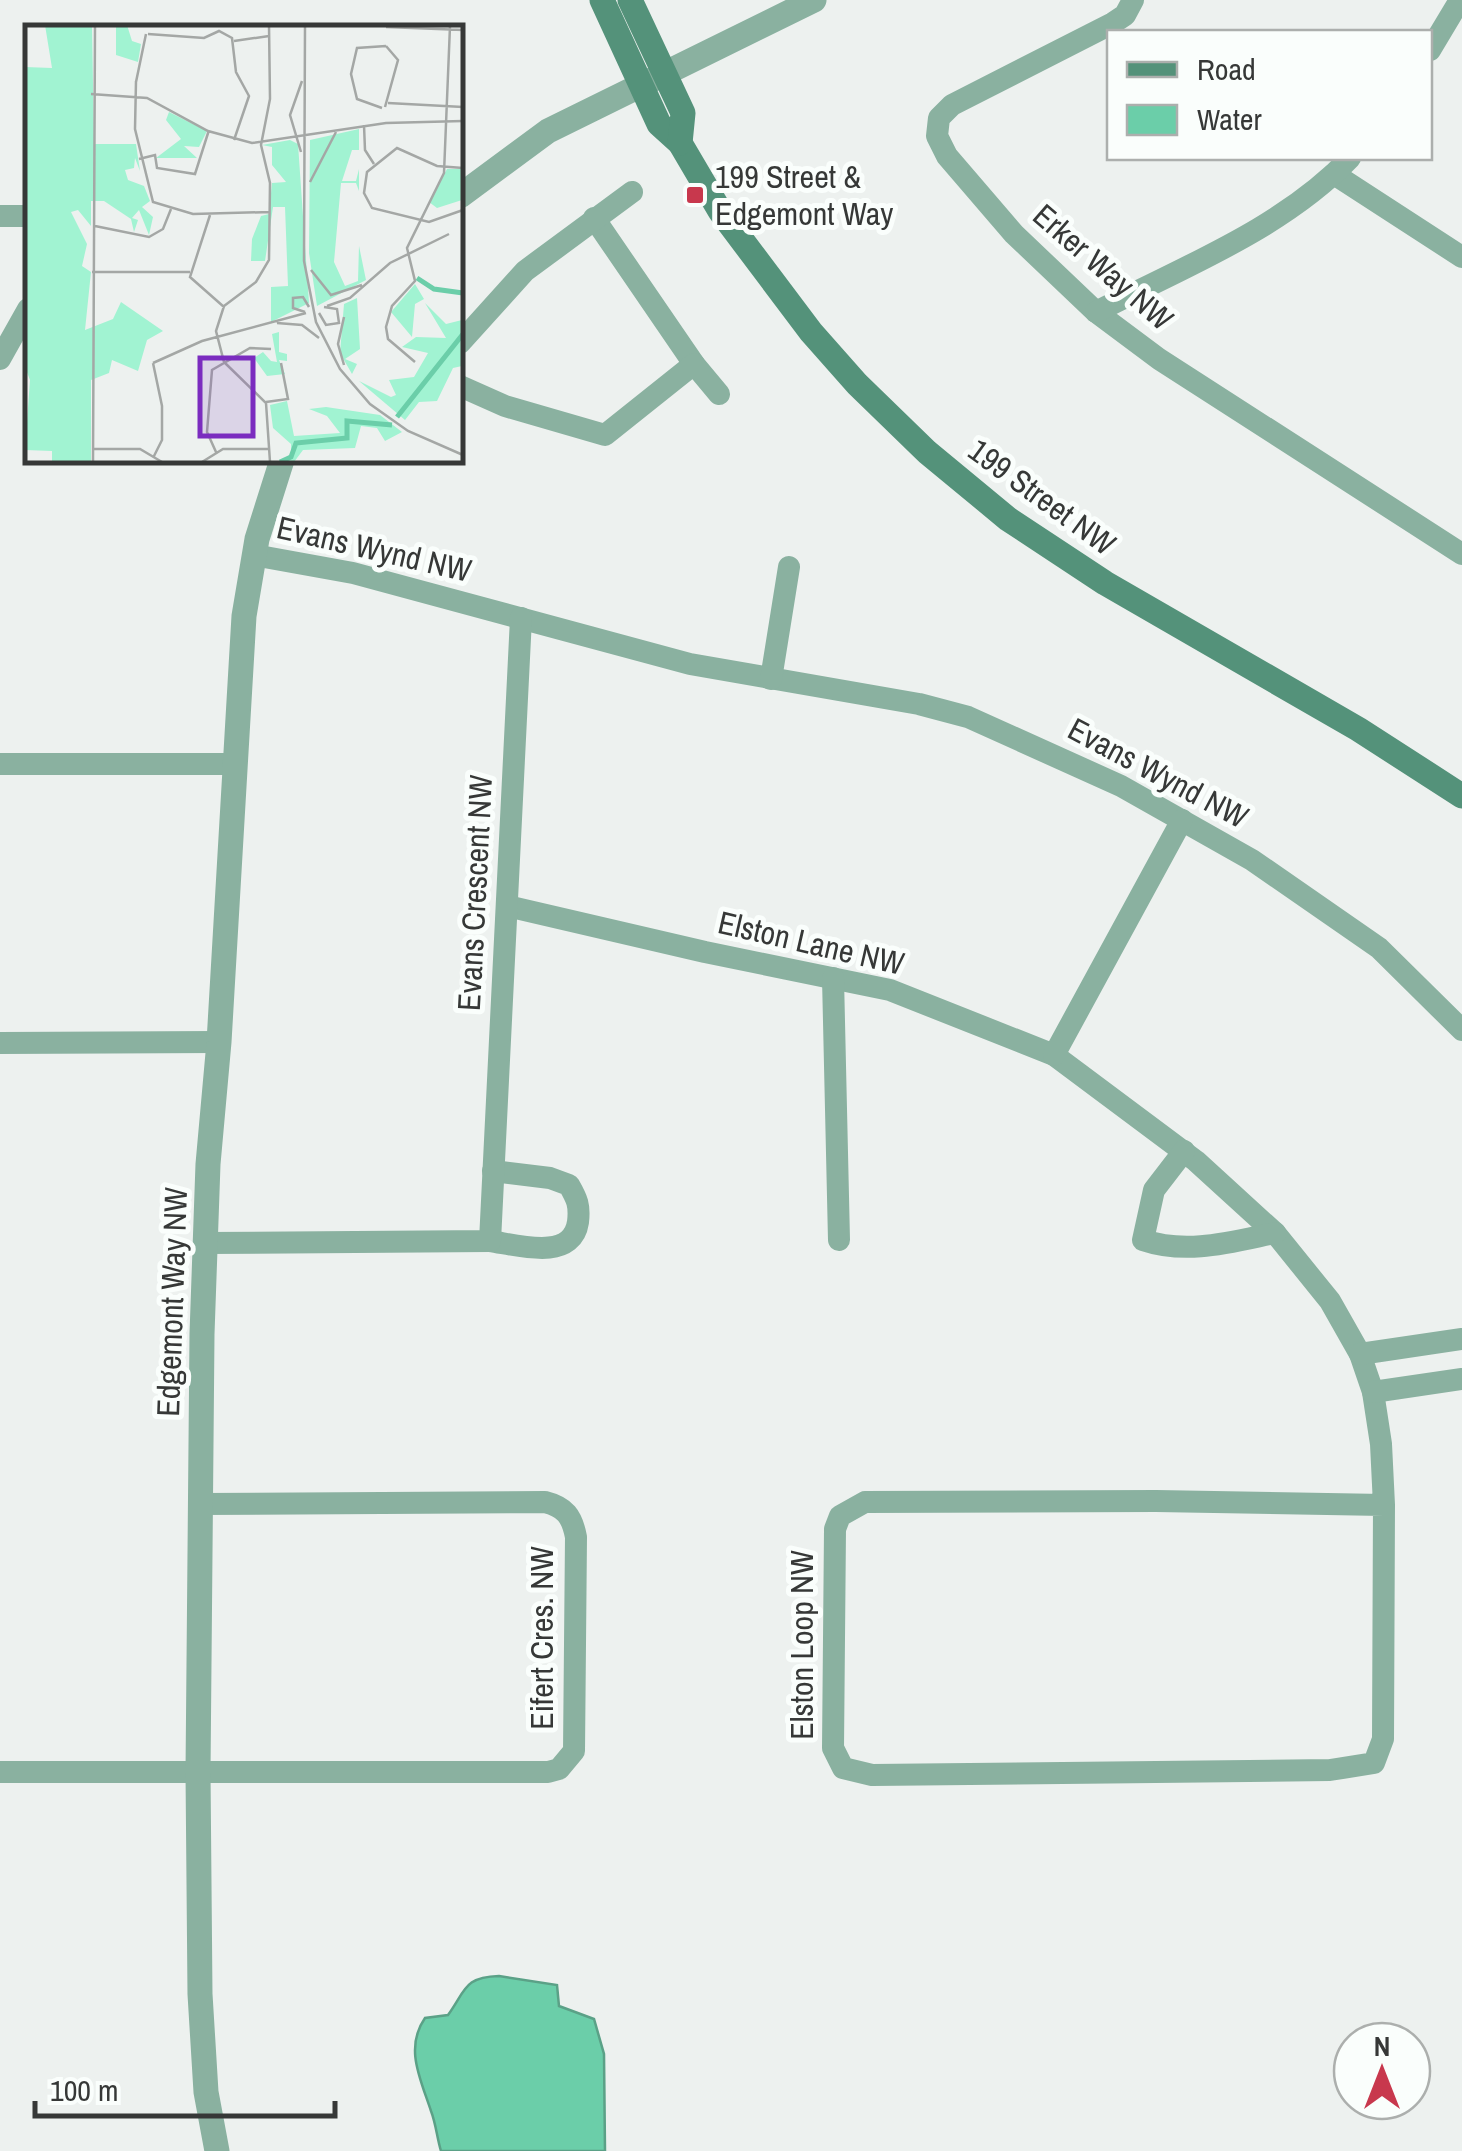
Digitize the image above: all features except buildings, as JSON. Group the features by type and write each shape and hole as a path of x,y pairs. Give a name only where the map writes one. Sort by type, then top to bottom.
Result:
{"main road":[{"name":"199 Street NW","path":"602,0 659,124 680,142 720,212 811,332 888,416 1008,519 1106,583 1358,729 1462,796"},
{"name":"199 Street NW","path":"630,0 683,114 680,142"}],"street":[{"path":"462,195 548,132 814,0"},
{"name":"Erker Way NW","path":"1132,0 1125,15 1113,24 952,105 939,118 939,145 984,201 1046,267 1096,312 1158,359 1462,554"},
{"path":"1432,47 1460,0"},
{"path":"1096,312 1275,218 1342,166 1462,257"},
{"path":"462,341 526,271 632,192"},
{"path":"594,218 694,364 719,394"},
{"path":"0,358 25,314"},
{"path":"462,387 505,406 604,435 694,364"},
{"name":"Edgemont Way NW","path":"218,2151 206,2092 202,2044 198,1772 205,1244 244,616 254,555 281,462"},
{"name":"Evans Wynd NW","path":"254,555 353,573 690,664 919,704 968,717 1121,786 1252,860 1379,948 1462,1030"},
{"path":"771,679 789,568"},
{"name":"Evans Crescent NW","path":"490,1242 522,618"},
{"path":"0,764 235,764"},
{"path":"1054,1055 1182,820"},
{"name":"Elston Lane NW","path":"507,906 890,990 1054,1055 1184,1151 1275,1233 1330,1301 1360,1354"},
{"path":"833,978 839,1240"},
{"path":"0,1043 219,1042"},
{"path":"1184,1151 1154,1190 1143,1240 1166,1248 1190,1247 1275,1233"},
{"path":"205,1244 490,1242 552,1248 568,1242 577,1229 580,1204 568,1185 550,1178 493,1171"},
{"path":"1360,1354 1462,1339"},
{"name":"Elston Loop NW","path":"1360,1354 1373,1392 1384,1506 1383,1739 1374,1763 1330,1770 872,1774 843,1768 835,1756 834,1529 840,1516 850,1508 865,1502 1156,1501 1384,1506"},
{"path":"1373,1392 1462,1379"},
{"name":"Eifert Cres. NW","path":"198,1772 559,1770 574,1751 576,1576 574,1523 558,1505 545,1502 200,1504"},
{"path":"0,1772 198,1772"}],"water":[{"path":"499,1976 557,1985 559,2006 594,2019 604,2054 605,2151 441,2151 416,2064 419,2029 425,2018 448,2015 472,1982"}],"place":[{"name":"199 Street & Edgemont Way","path":"695,195"}]}
